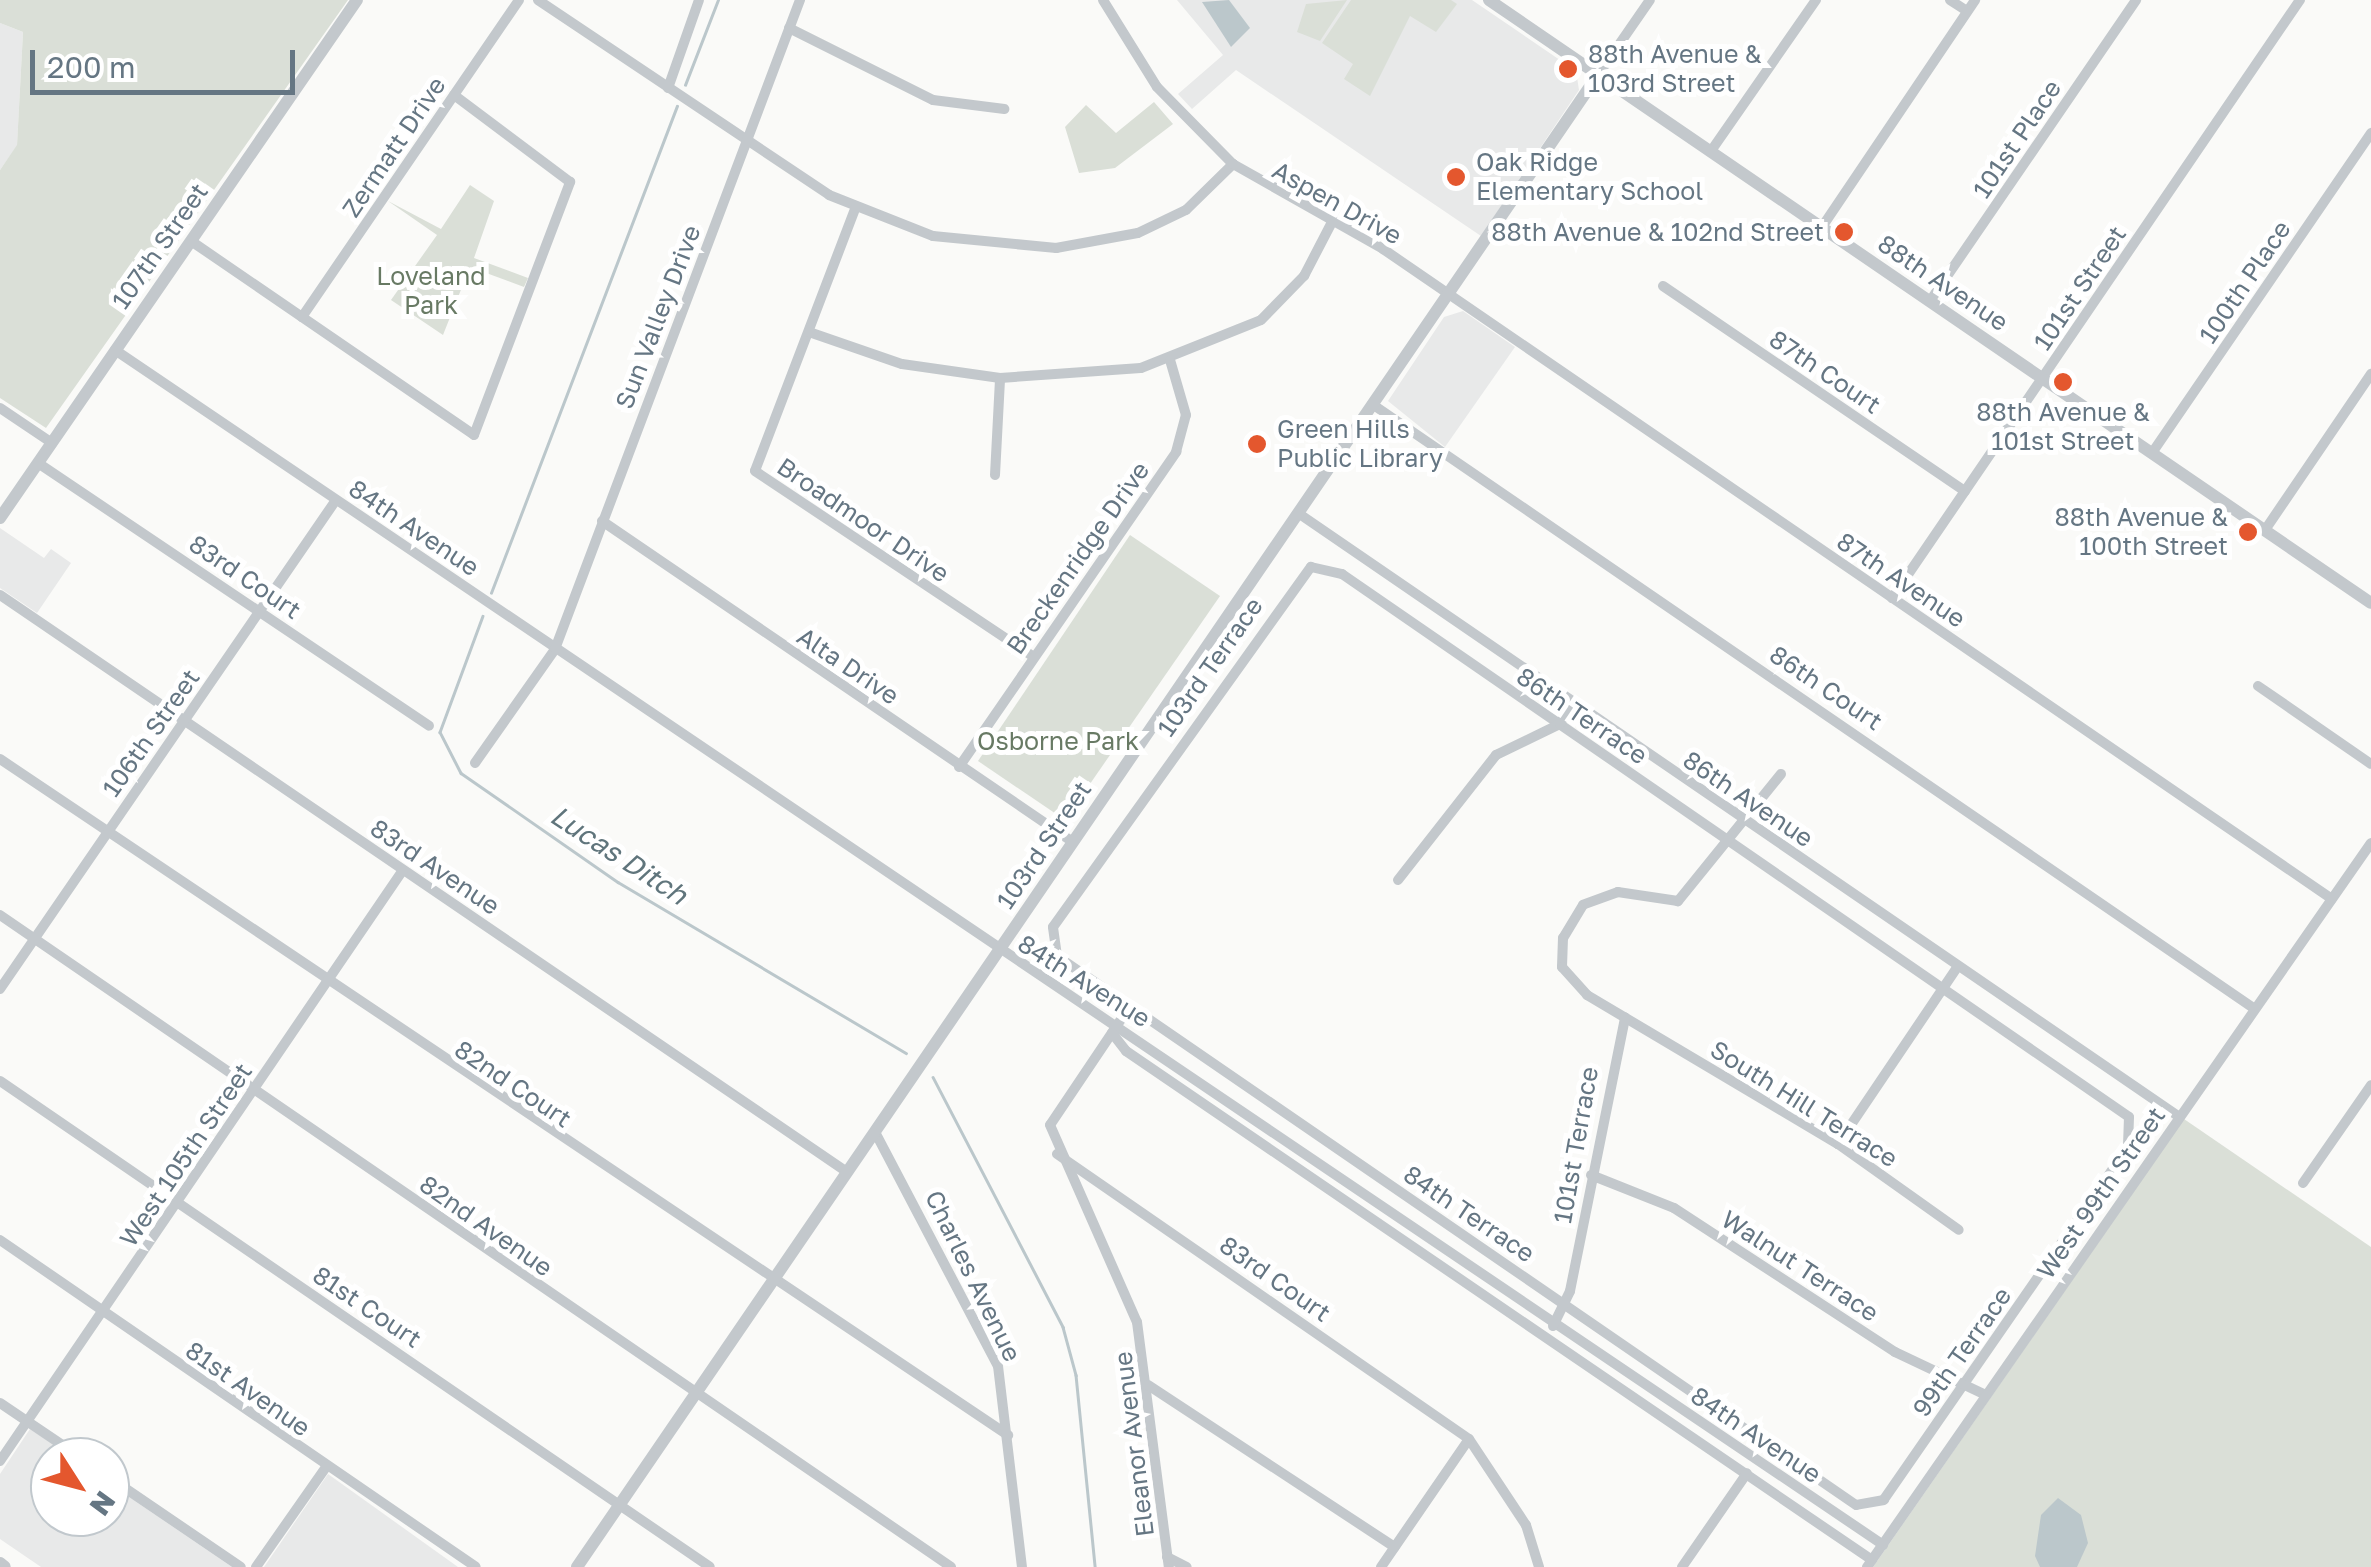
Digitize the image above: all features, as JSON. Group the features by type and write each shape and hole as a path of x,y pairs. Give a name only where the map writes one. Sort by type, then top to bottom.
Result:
{"street":[{"name":"107th Street","path":"0,518 357,0"},
{"name":"Zermatt Drive","path":"302,317 519,0"},
{"path":"538,0 855,209 953,240 1056,248 1154,227 1199,200 1233,164"},
{"path":"668,88 699,0"},
{"name":"Sun Valley Drive","path":"555,649 800,0"},
{"name":"Aspen Drive","path":"1103,0 1157,87 1233,164 1448,294"},
{"name":"88th Avenue","path":"1490,0 2371,602"},
{"name":"103rd Street","path":"577,1567 1650,0"},
{"path":"1710,152 1816,0"},
{"path":"1950,0 1967,11"},
{"path":"1822,228 1975,0"},
{"name":"101st Place","path":"1930,302 2136,0"},
{"name":"101st Street","path":"1892,598 2300,0"},
{"path":"789,28 933,100 1004,108"},
{"path":"191,241 474,434 570,182 454,95"},
{"name":"100th Place","path":"2152,453 2371,133"},
{"name":"Broadmoor Drive","path":"855,209 755,471 1034,658"},
{"path":"809,332 902,364 1000,378 1077,378 1170,360 1222,342 1275,309 1332,222"},
{"name":"87th Court","path":"1664,286 1965,491"},
{"name":"87th Avenue","path":"1448,294 2332,899"},
{"name":"84th Avenue","path":"116,350 998,951 1883,1545"},
{"name":"Breckenridge Drive","path":"959,766 1186,432 1170,360"},
{"path":"2265,530 2371,374"},
{"path":"996,475 1000,378"},
{"name":"86th Court","path":"1372,404 2255,1008"},
{"path":"0,408 52,443"},
{"name":"83rd Court","path":"38,462 429,726"},
{"name":"106th Street","path":"0,989 336,500"},
{"name":"86th Avenue","path":"1298,512 1570,706 1746,820 1956,969 2178,1116"},
{"name":"Alta Drive","path":"602,521 1073,842"},
{"path":"1342,574 1357,556"},
{"name":"86th Terrace","path":"1310,567 1342,574 2125,1112"},
{"name":"103rd Terrace","path":"1050,943 1310,567"},
{"name":"83rd Avenue","path":"0,595 847,1172"},
{"path":"475,762 555,649"},
{"path":"2258,686 2371,764"},
{"path":"1398,880 1496,755 1560,724 1570,706"},
{"name":"82nd Court","path":"0,759 772,1282 1008,1435"},
{"path":"1726,838 1746,820 1781,774"},
{"name":"South Hill Terrace","path":"1726,838 1678,901 1605,892 1570,922 1561,950 1568,978 1625,1017 1838,1144 1959,1230"},
{"name":"West 99th Street","path":"1870,1563 2371,843"},
{"name":"West 105th Street","path":"0,1461 403,870"},
{"name":"82nd Avenue","path":"0,915 951,1567"},
{"name":"84th Terrace","path":"1050,943 1130,1006 1822,1482 1871,1506"},
{"path":"1838,1144 1956,969"},
{"path":"1057,1154 1050,1126 1130,1006"},
{"name":"101st Terrace","path":"1546,1335 1565,1304 1625,1017"},
{"name":"84th Avenue","path":"1115,1028 1126,1051 1747,1473 1870,1563"},
{"name":"81st Court","path":"0,1080 710,1567"},
{"path":"2303,1183 2371,1085"},
{"name":"99th Terrace","path":"1871,1506 1966,1382 2128,1147 2125,1112"},
{"name":"Charles Avenue","path":"875,1132 992,1350 1008,1435 1022,1567"},
{"name":"83rd Court","path":"1057,1154 1469,1439"},
{"name":"Eleanor Avenue","path":"1057,1154 1137,1322 1168,1562"},
{"name":"Walnut Terrace","path":"1591,1175 1674,1208 1895,1352 1966,1382 1986,1396"},
{"name":"81st Avenue","path":"0,1240 476,1567"},
{"path":"1148,1385 1395,1546"},
{"path":"0,1403 51,1437"},
{"path":"1381,1567 1469,1439 1526,1525 1538,1567"},
{"path":"256,1567 326,1467"},
{"path":"1682,1567 1747,1473"},
{"path":"1811,1497 1822,1482"},
{"path":"130,1492 240,1567"},
{"path":"1168,1562 1187,1567"}],"shaded area":[{"name":"Oak Ridge Elementary School","path":"1177,0 1472,0 1576,71 1579,90 1481,236 1236,70 1192,109 1178,94 1223,55"},
{"path":"1229,0 1250,28 1231,47 1202,2"},
{"path":"0,23 23,32 17,146 0,170"},
{"path":"1463,311 1515,347 1445,447 1388,401 1444,317"},
{"path":"0,528 44,558 51,549 71,563 37,613 0,588"},
{"path":"30,1429 42,1437 30,1437 30,1537 130,1537 130,1498 232,1567 41,1567 0,1539 0,1474"},
{"path":"328,1474 458,1567 264,1567"},
{"path":"2058,1498 2081,1515 2088,1543 2077,1567 2040,1567 2035,1556 2041,1515"}],"green space":[{"path":"0,0 348,0 46,428 0,398 0,170 17,145 23,32 0,23"},
{"path":"1347,0 1320,41 1297,32 1306,4"},
{"path":"1351,0 1451,0 1457,4 1436,32 1410,16 1370,96 1344,79 1353,64 1322,43"},
{"path":"1154,102 1173,124 1115,168 1079,173 1065,127 1086,105 1116,133"},
{"name":"Loveland Park","path":"470,185 494,201 474,258 528,278 524,287 470,267 443,335 391,300 437,235 388,201 441,229"},
{"name":"Osborne Park","path":"1130,535 1220,596 1065,820 978,761"},
{"path":"2184,1119 2371,1247 2371,1567 1873,1567"}],"waterway":[{"name":"Lucas Ditch","path":"685,85 718,0"},
{"name":"Lucas Ditch","path":"491,593 677,106"},
{"name":"Lucas Ditch","path":"483,616 440,732 461,773 618,882 906,1053"},
{"name":"Lucas Ditch","path":"933,1077 1063,1327 1076,1375 1095,1567"}],"place":[{"name":"88th Avenue & 103rd Street","path":"1568,69"},
{"name":"Oak Ridge Elementary School","path":"1456,177"},
{"name":"88th Avenue & 102nd Street","path":"1844,232"},
{"name":"88th Avenue & 101st Street","path":"2063,382"},
{"name":"Green Hills Public Library","path":"1257,444"},
{"name":"88th Avenue & 100th Street","path":"2248,532"}]}
